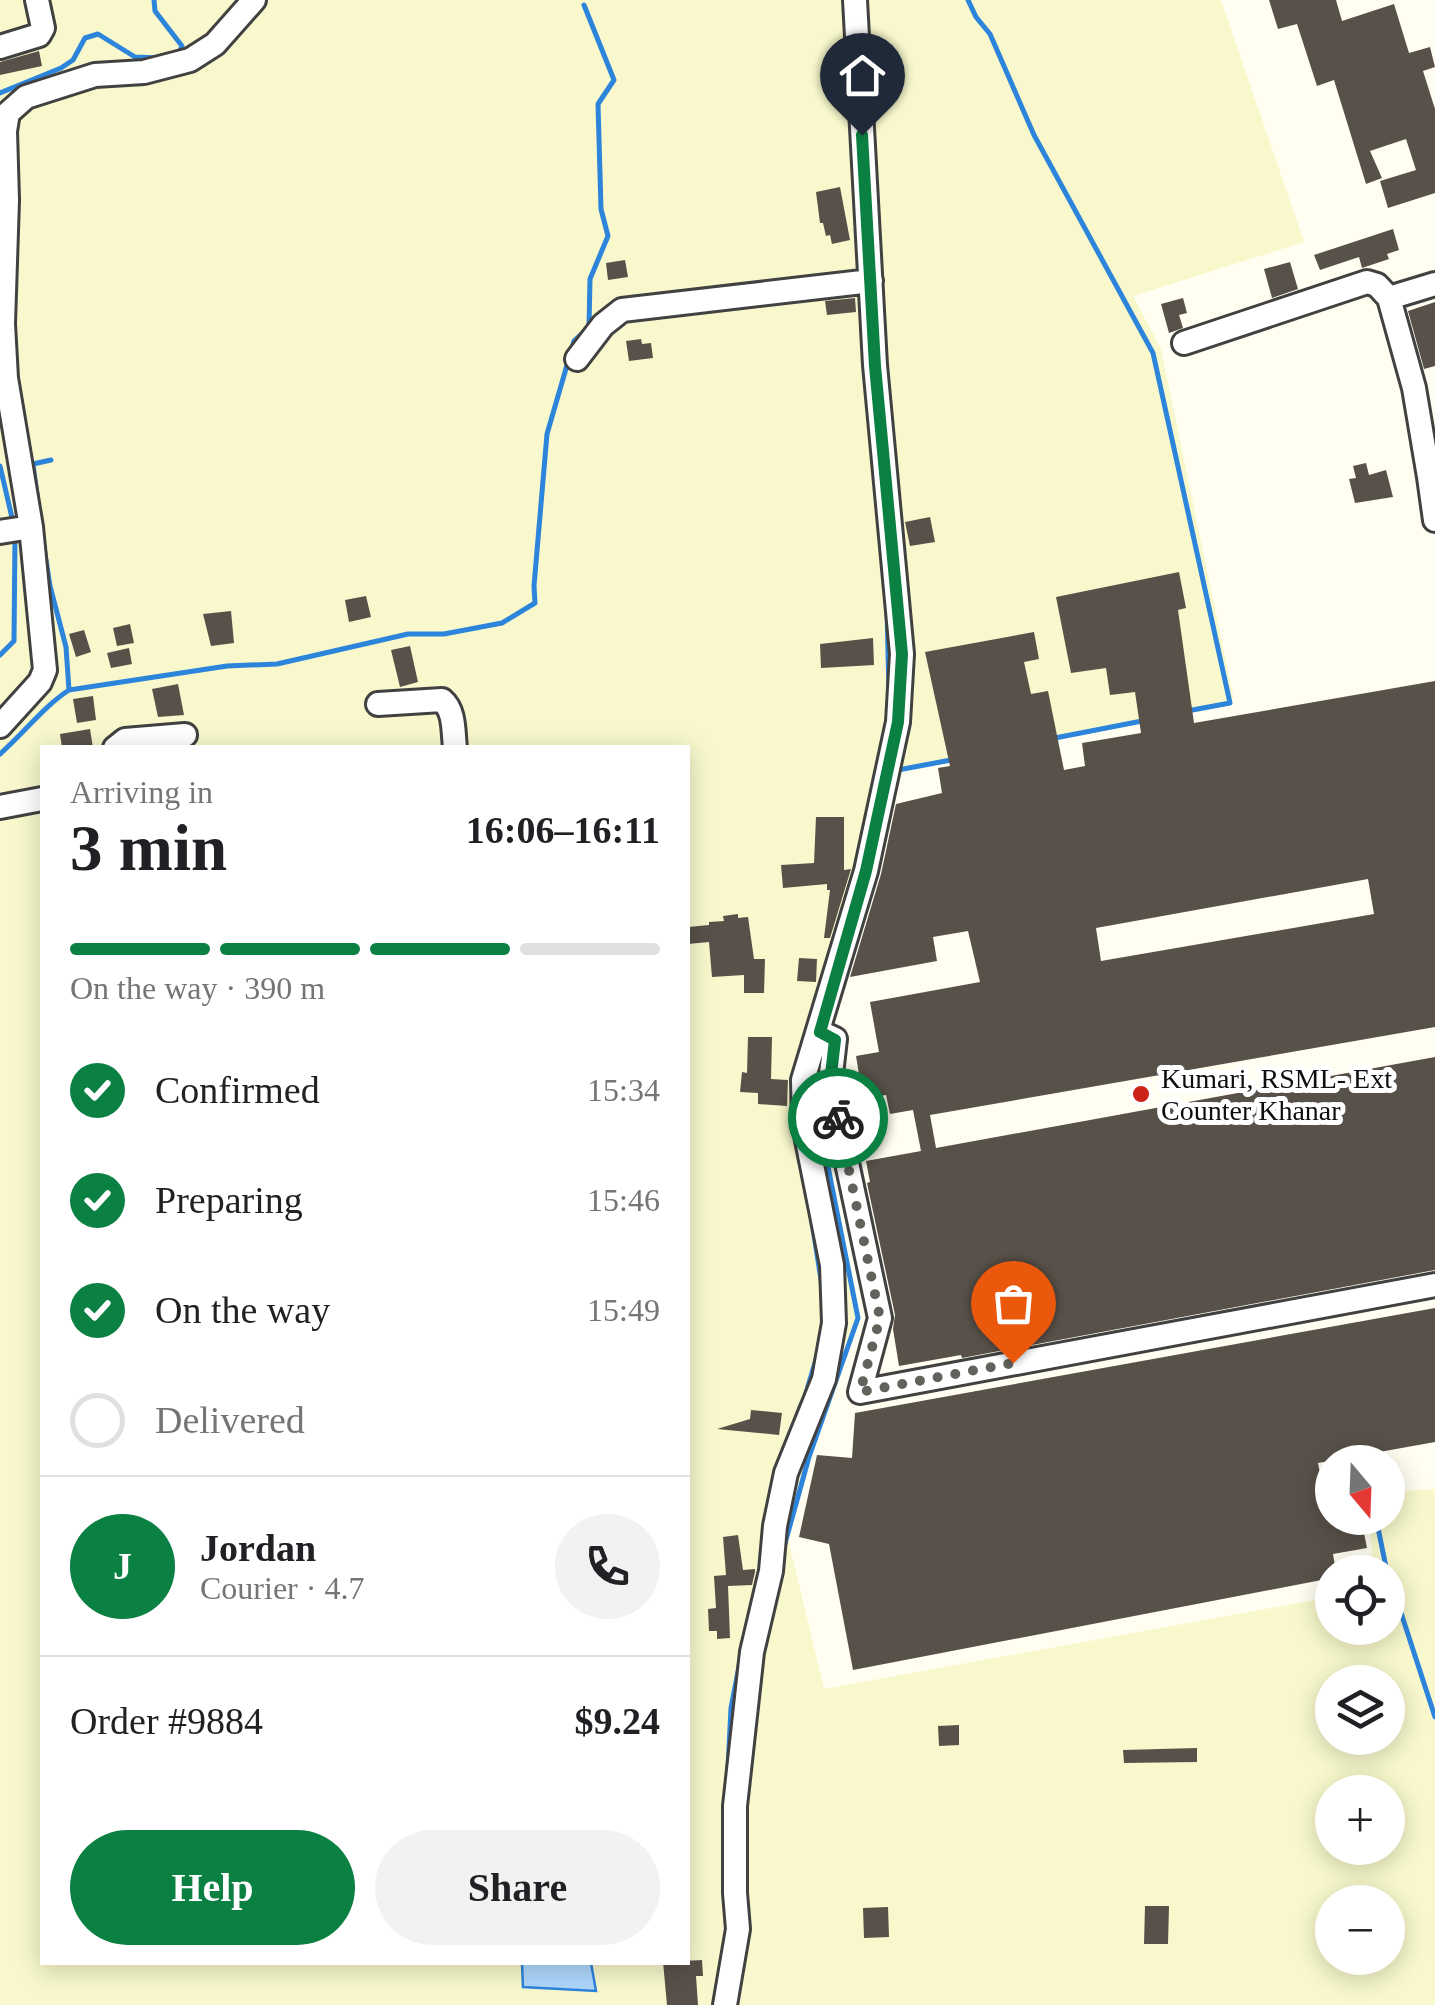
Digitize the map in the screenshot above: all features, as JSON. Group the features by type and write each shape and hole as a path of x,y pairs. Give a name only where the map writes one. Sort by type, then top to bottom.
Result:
{"street":[{"path":"0,47 38,35 43,28 37,0"},
{"path":"0,726 40,682 45,670 31,527 6,378 3,324 8,113 26,97 95,75 144,72 190,60 215,44 254,0"},
{"path":"854,0 877,384 902,654 898,722 828,1036 830,1083 880,1318 860,1392 1435,1285"},
{"path":"577,359 612,314 622,310 871,281"},
{"path":"1184,343 1367,282 1378,286 1389,298 1424,384 1435,520"},
{"path":"1389,298 1435,284"},
{"path":"0,532 31,527"},
{"path":"378,704 442,700 452,715 455,745"},
{"path":"119,745 125,740 185,735"},
{"path":"0,807 40,799"},
{"path":"725,2005 738,1929 735,1806 752,1652 786,1473 824,1379 834,1323 832,1265 804,1125 803,1080 828,1036"}],"green space":[{"path":"0,0 1221,0 1304,242 1133,296 1161,349 1234,700 898,771 834,991 813,1091 858,1318 809,1457 787,1535 824,1689 1315,1600 1315,1645 1405,1645 1405,1555 1372,1555 1371,1535 1405,1535 1405,1491 1435,1489 1435,2005 0,2005"}],"water":[{"path":"522,1965 591,1965 596,1991 523,1987"}],"building":[{"path":"1269,0 1336,0 1342,21 1394,4 1409,53 1430,47 1435,67 1423,71 1435,109 1435,193 1388,208 1380,181 1416,170 1406,139 1370,151 1382,178 1366,184 1334,80 1317,86 1297,24 1278,29"},
{"path":"39,51 42,66 0,75 0,62"},
{"path":"840,187 850,240 832,244 820,223 816,192"},
{"path":"1393,229 1399,250 1387,254 1389,259 1362,268 1359,257 1320,270 1314,255"},
{"path":"625,260 628,277 608,280 606,263"},
{"path":"1290,262 1298,289 1272,298 1264,269"},
{"path":"855,298 856,312 827,315 825,301"},
{"path":"1183,298 1187,313 1179,315 1183,328 1169,333 1161,304"},
{"path":"1435,302 1435,366 1424,369 1408,311"},
{"path":"641,339 642,344 651,343 653,358 629,361 626,341"},
{"path":"1366,463 1369,475 1386,470 1393,497 1355,503 1349,479 1356,478 1353,466"},
{"path":"930,517 935,542 910,546 905,522"},
{"path":"1179,572 1186,608 1178,610 1194,723 1435,681 1435,1027 930,1115 936,1148 1435,1057 1435,1270 962,1358 961,1355 899,1366 893,1329 895,1315 867,1183 870,1182 866,1161 921,1151 913,1110 890,1114 886,1095 863,1099 856,1056 879,1052 870,1002 980,982 968,931 933,937 937,961 850,977 881,874 896,804 942,793 938,768 950,766 925,652 1034,632 1039,659 1024,662 1031,694 1048,691 1064,770 1085,766 1082,743 1141,733 1135,692 1110,695 1106,668 1071,673 1056,597","holes":["1368,879 1374,914 1101,961 1096,928"]},
{"path":"366,596 371,617 349,622 345,600"},
{"path":"231,611 234,643 211,646 203,614"},
{"path":"130,624 134,643 117,646 113,628"},
{"path":"84,630 91,652 76,657 69,634"},
{"path":"873,638 874,665 821,668 820,644"},
{"path":"410,646 418,682 400,687 391,650"},
{"path":"129,648 132,664 111,668 107,653"},
{"path":"178,684 184,715 158,717 152,689"},
{"path":"93,696 96,720 77,723 73,699"},
{"path":"90,729 93,745 62,745 60,734"},
{"path":"816,817 844,817 844,870 851,869 830,938 824,938 830,890 827,884 783,888 781,865 814,863"},
{"path":"723,916 748,917 754,959 765,959 764,993 744,993 744,975 712,977 709,942 690,944 690,927 724,921"},
{"path":"799,958 817,959 816,982 797,981"},
{"path":"748,1037 772,1037 771,1079 788,1080 787,1106 758,1104 758,1093 740,1092 742,1072 747,1073"},
{"path":"1435,1308 1435,1442 1405,1447 1315,1445 1315,1535 1364,1535 1367,1548 1315,1555 1315,1581 853,1670 829,1544 799,1537 817,1455 852,1458 855,1413"},
{"path":"751,1410 782,1413 779,1435 717,1429 750,1419"},
{"path":"738,1535 743,1570 755,1572 752,1585 728,1586 730,1638 717,1639 717,1631 709,1631 708,1609 716,1608 714,1576 726,1575 723,1537"},
{"path":"959,1725 959,1745 939,1746 938,1726"},
{"path":"1197,1748 1197,1762 1124,1763 1123,1750"},
{"path":"1145,1906 1169,1906 1168,1944 1144,1944"},
{"path":"888,1907 889,1937 864,1938 863,1908"},
{"path":"702,1960 703,1976 696,1976 698,2005 667,2005 663,1965 690,1965 690,1961"}],"waterway":[{"path":"154,0 155,11 182,46 179,53"},
{"path":"968,0 990,34 1034,135 1153,353 1230,703 1187,711"},
{"path":"0,754 69,690 227,666 277,664 408,634 444,634 502,623 535,603 547,434 574,341 589,327 590,279 608,236 601,209 598,104 614,80 584,5"},
{"path":"0,93 61,68 73,60 85,38 98,34 135,57 159,58"},
{"path":"37,495 33,464 51,460"},
{"path":"0,466 13,522"},
{"path":"0,655 14,641 15,537"},
{"path":"43,541 66,647 69,690"},
{"path":"887,609 889,693"},
{"path":"1055,738 1142,721"},
{"path":"898,770 951,760"},
{"path":"784,1547 809,1457 858,1318 813,1091 819,1064"},
{"path":"812,1222 822,1286"},
{"path":"806,1393 817,1356"},
{"path":"777,1467 802,1403"},
{"path":"1379,1535 1384,1555"},
{"path":"728,1768 731,1708 747,1625"},
{"path":"1405,1625 1435,1717"},
{"path":"736,2002 743,1964"}],"way so far":[{"path":"838,1118 880,1318 860,1392 1013,1363"}],"place":[{"name":"Kumari, RSML- Ext Counter Khanar","path":"1141,1094"}],"route":[{"path":"838,1118 830,1083 835,1040 820,1032 866,871 898,722 902,654 875,366 862,135"}]}
